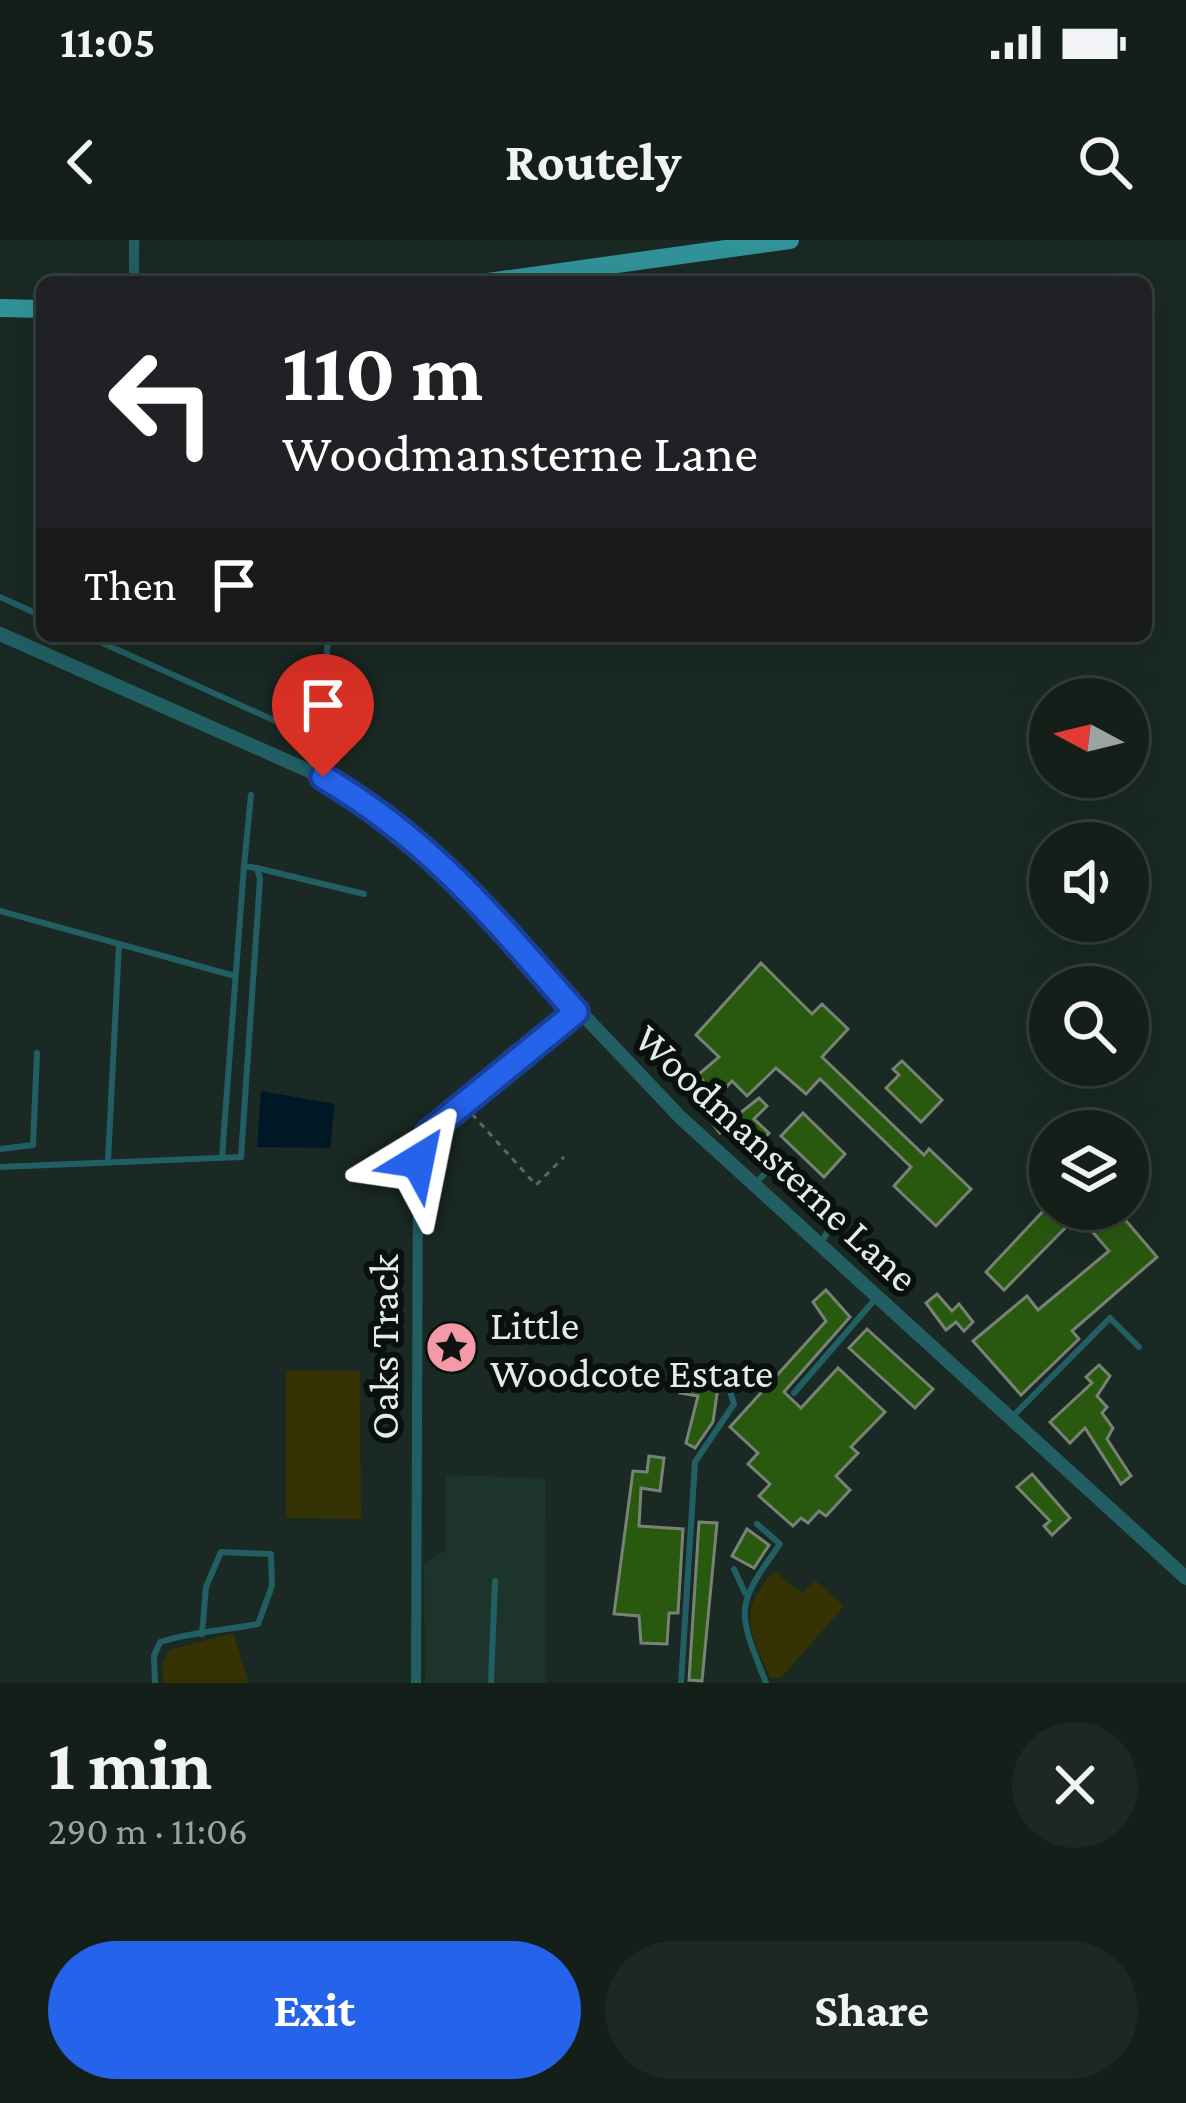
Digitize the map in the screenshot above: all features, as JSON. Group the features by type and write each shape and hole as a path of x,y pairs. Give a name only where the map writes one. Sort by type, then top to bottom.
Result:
{"main road":[{"path":"531,276 787,240"},
{"path":"0,308 36,309"}],"street":[{"path":"134,240 134,276"},
{"name":"Woodmansterne Lane","path":"0,634 323,777 371,805 460,880 576,1012 754,1184 1186,1578"},
{"name":"Oaks Track","path":"416,1683 418,1161 428,1133 576,1012"}],"lane":[{"path":"0,597 36,613"},
{"path":"100,642 322,742 328,642"},
{"path":"222,1157 251,795"},
{"path":"244,866 364,894"},
{"path":"0,1167 94,1167 108,1161 241,1157 256,868"},
{"path":"0,911 236,976"},
{"path":"108,1161 118,944"},
{"path":"0,1149 33,1145 38,1053"},
{"path":"754,1184 771,1167 784,1168 835,1217 820,1245"},
{"path":"794,1393 877,1297"},
{"path":"1010,1419 1110,1318 1139,1347"},
{"path":"682,1683 695,1462 734,1404 730,1390"},
{"path":"745,1593 780,1544 757,1524"},
{"path":"155,1683 154,1656 160,1642 258,1624 272,1586 271,1554 221,1552 206,1587 202,1634"},
{"path":"734,1569 745,1593 745,1624 766,1683"},
{"path":"491,1683 495,1581"}],"path":[{"path":"463,1104 536,1185 564,1157"}],"shaded area":[{"path":"286,1370 360,1371 361,1519 286,1518"},
{"path":"446,1475 545,1478 546,1683 425,1683 424,1565 446,1549"},
{"path":"774,1571 803,1593 815,1580 844,1606 781,1678 770,1678 750,1622 755,1599"},
{"path":"233,1633 249,1683 164,1683 162,1664 169,1650"}],"water":[{"path":"261,1091 335,1104 330,1148 257,1147"}],"building":[{"path":"761,963 812,1014 822,1004 848,1029 822,1057 924,1155 929,1149 971,1189 936,1226 894,1186 911,1167 820,1079 806,1094 776,1068 747,1096 732,1081 717,1097 734,1118 759,1098 767,1106 754,1119 769,1133 757,1146 738,1123 720,1133 699,1106 714,1094 698,1075 719,1057 696,1035"},
{"path":"902,1061 942,1100 921,1122 886,1088 899,1075 893,1069"},
{"path":"803,1113 845,1154 824,1177 781,1136"},
{"path":"1029,1226 1029,1230 1063,1230 1004,1290 986,1272"},
{"path":"1091,1230 1134,1230 1157,1257 1072,1331 1079,1339 1021,1395 973,1341 1027,1296 1038,1310 1109,1251"},
{"path":"826,1290 850,1317 784,1392 801,1408 838,1368 885,1412 851,1447 858,1453 836,1476 850,1490 826,1516 819,1511 808,1523 801,1518 793,1526 759,1496 770,1484 748,1464 758,1453 730,1427 826,1321 813,1302"},
{"path":"937,1294 952,1311 959,1304 973,1322 964,1331 956,1322 946,1330 926,1303"},
{"path":"867,1329 933,1389 915,1408 849,1348"},
{"path":"1099,1365 1110,1376 1097,1396 1107,1407 1102,1413 1113,1428 1107,1439 1131,1476 1121,1484 1085,1428 1070,1443 1050,1422 1092,1383 1086,1377"},
{"path":"683,1374 719,1380 713,1422 695,1448 686,1443 698,1396 680,1393"},
{"path":"649,1456 664,1458 660,1491 641,1488 639,1526 683,1529 678,1613 669,1613 667,1644 641,1643 639,1616 614,1614 633,1471 647,1472"},
{"path":"1032,1474 1070,1518 1052,1535 1044,1526 1050,1521 1017,1487"},
{"path":"699,1522 717,1523 702,1681 689,1680"},
{"path":"747,1529 769,1545 754,1568 732,1556"}],"place":[{"name":"Little Woodcote Estate","path":"451,1348"}],"route":[{"path":"323,777 412,834 460,880 576,1012 428,1133 418,1161"}]}
